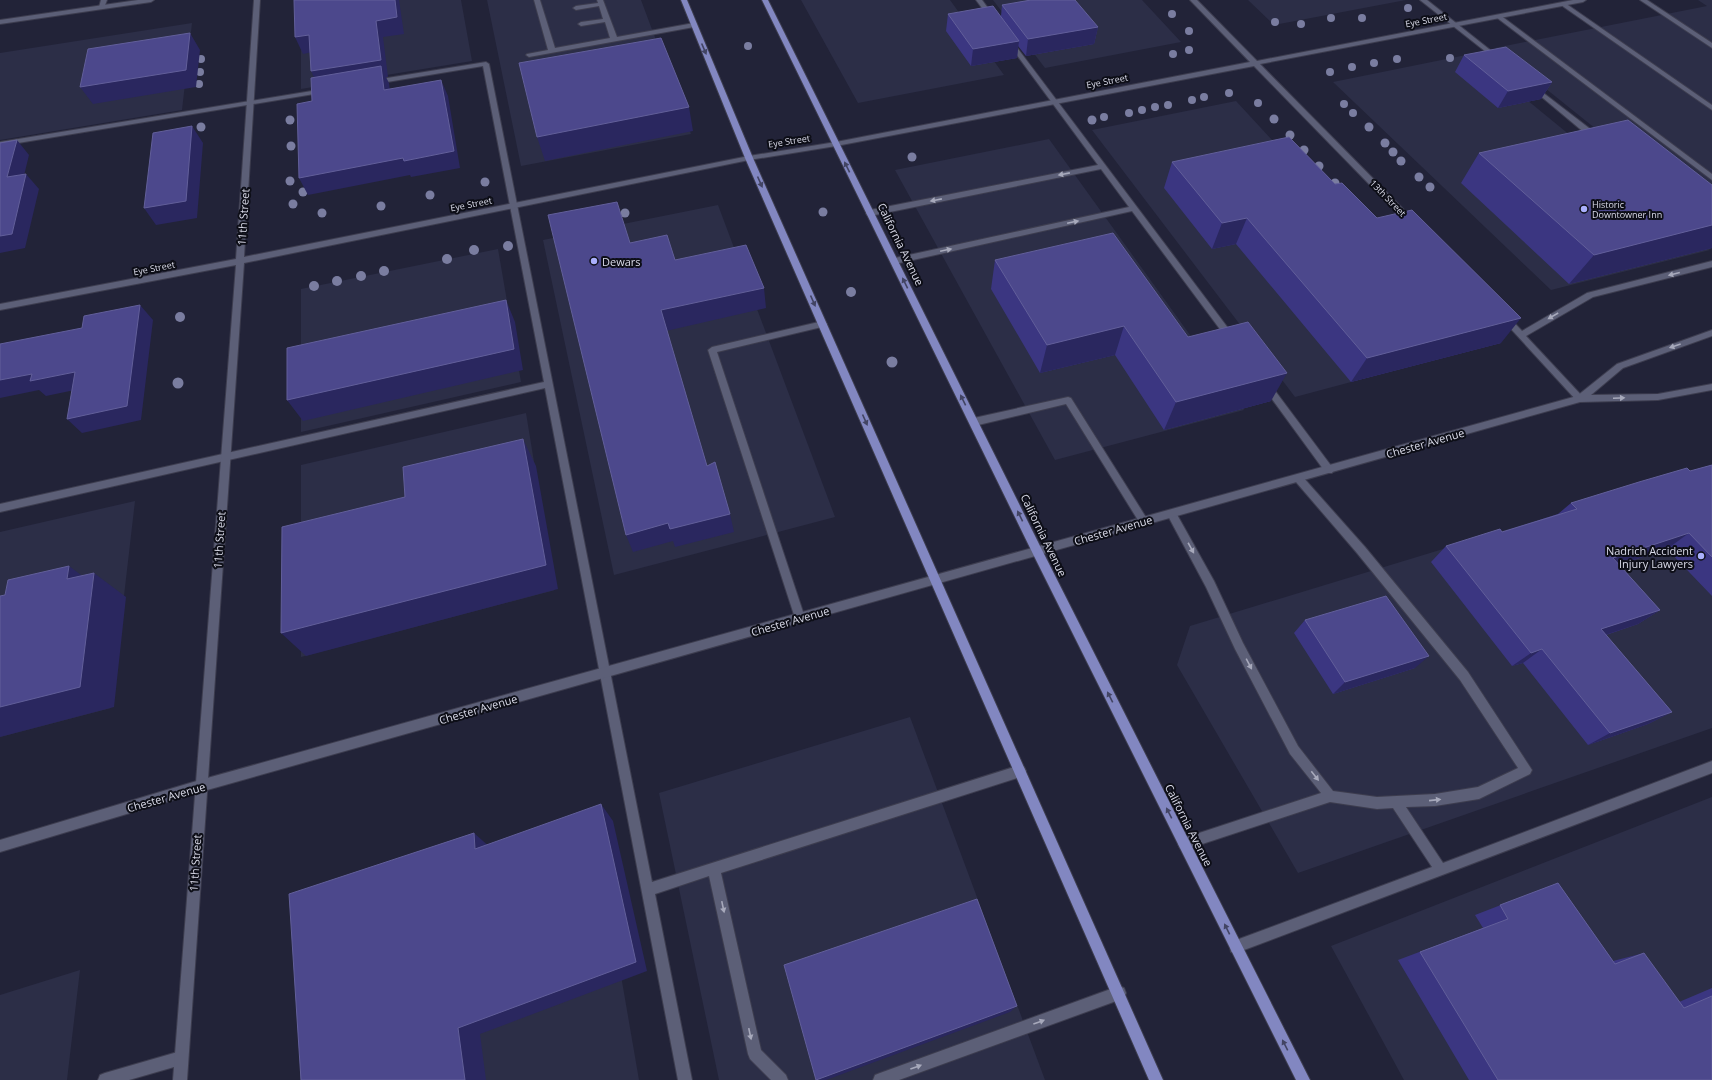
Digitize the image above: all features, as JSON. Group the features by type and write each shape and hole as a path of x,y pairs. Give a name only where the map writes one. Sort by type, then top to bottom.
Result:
{"main road":[{"path":"684,0 749,158 1119,993 1156,1080"},
{"name":"California Avenue","path":"765,0 895,261 1037,552 1303,1080"}],"street":[{"path":"102,7 104,0"},
{"path":"0,22 151,0"},
{"name":"11th Street","path":"180,1080 200,786 240,261 257,0"},
{"path":"537,0 541,14 549,30 552,51"},
{"path":"979,0 998,25"},
{"name":"13th Street","path":"1193,0 1416,227"},
{"path":"1423,0 1504,64"},
{"name":"Eye Street","path":"0,307 240,261 749,158 836,144 1255,62 1583,0"},
{"path":"1643,0 1712,46"},
{"path":"576,8 601,2 614,39"},
{"path":"1563,4 1712,108"},
{"path":"541,14 548,13"},
{"path":"1498,16 1712,178"},
{"path":"581,24 607,20"},
{"path":"529,55 694,25"},
{"path":"1007,38 1234,342"},
{"path":"368,83 486,64 685,1080"},
{"path":"1528,83 1602,142"},
{"path":"0,144 329,90"},
{"path":"870,213 1102,166"},
{"path":"895,261 1134,208"},
{"path":"1521,335 1590,295 1712,264"},
{"path":"1499,312 1580,399"},
{"path":"800,618 712,350 823,324"},
{"name":"Chester Avenue","path":"1580,399 1620,366 1712,334"},
{"path":"1262,380 1329,470"},
{"path":"0,508 549,384"},
{"name":"Chester Avenue","path":"0,846 200,786 1580,399 1658,397 1712,387"},
{"path":"974,422 1068,400 1144,522"},
{"path":"1184,844 1330,796 1377,803 1435,800 1479,793 1526,770 1464,676 1361,550 1299,478"},
{"path":"1172,514 1210,584 1239,646 1294,750 1330,796"},
{"path":"1236,947 1712,768"},
{"path":"648,890 1020,772"},
{"path":"1396,802 1441,870"},
{"path":"714,869 755,1054 780,1080"},
{"path":"880,1080 1119,993"},
{"path":"105,1080 181,1058"}],"shaded area":[{"path":"345,0 461,0 472,61 301,89 301,7"},
{"path":"487,0 641,0 691,134 521,166"},
{"path":"801,0 950,0 1004,75 858,103"},
{"path":"993,0 1142,0 1181,42 1045,68"},
{"path":"1248,0 1406,0 1274,25"},
{"path":"1698,0 1712,0 1712,222 1495,48 1707,6"},
{"path":"192,23 182,110 0,140 0,53"},
{"path":"1471,54 1710,250 1551,290 1333,82"},
{"path":"1236,101 1467,351 1295,397 1092,130"},
{"path":"1049,139 1244,410 1055,460 895,170"},
{"path":"718,205 835,517 614,575 543,240"},
{"path":"498,249 521,382 301,432 301,289"},
{"path":"526,413 555,590 301,657 301,465"},
{"path":"1712,467 1712,728 1298,873 1177,665 1190,626"},
{"path":"135,501 111,708 0,737 0,532"},
{"path":"910,717 1045,1080 719,1080 659,793"},
{"path":"1712,797 1712,1080 1404,1080 1331,946"},
{"path":"593,813 639,1080 300,1080 300,903"},
{"path":"80,970 67,1080 0,1080 0,995"}],"building":[{"path":"294,0 395,0 397,17 376,21 381,60 311,71 309,35 295,37"},
{"path":"1031,0 1075,0 1098,27 1028,39 1002,5"},
{"path":"993,6 1019,41 973,49 948,14"},
{"path":"190,33 186,70 80,87 88,49"},
{"path":"661,38 689,107 537,137 519,63"},
{"path":"1506,47 1552,82 1508,91 1464,55"},
{"path":"381,66 384,90 441,80 454,151 404,161 403,158 299,178 297,104 312,101 311,78"},
{"path":"1628,120 1712,185 1712,225 1594,255 1479,153"},
{"path":"192,126 186,201 144,208 153,133"},
{"path":"1289,137 1335,184 1342,183 1377,218 1412,210 1521,318 1367,358 1247,218 1222,223 1172,162"},
{"path":"17,140 7,177 26,174 12,234 0,236 0,143"},
{"path":"617,202 630,243 667,235 675,260 746,245 764,288 661,310 707,466 715,462 730,514 670,529 668,523 626,535 548,215"},
{"path":"1113,233 1188,337 1248,322 1287,373 1176,402 1124,326 1047,345 995,260"},
{"path":"506,300 514,349 287,400 287,348"},
{"path":"140,305 127,406 67,419 75,372 30,381 32,374 0,380 0,344 82,328 84,316"},
{"path":"523,439 546,565 281,633 282,527 405,497 403,467"},
{"path":"1712,465 1712,557 1689,533 1613,558 1660,610 1601,629 1672,712 1610,733 1542,649 1531,653 1446,546 1500,529 1502,532 1577,509 1571,503 1639,482 1687,468 1690,471"},
{"path":"69,566 67,579 94,573 80,687 0,707 0,596 5,595 8,580"},
{"path":"1386,596 1429,656 1345,682 1305,620"},
{"path":"601,804 636,962 458,1028 465,1080 301,1080 289,894 474,833 475,849"},
{"path":"1558,883 1615,964 1644,953 1684,1008 1712,996 1712,1080 1498,1080 1420,952 1508,919 1500,905"},
{"path":"977,899 1017,1006 816,1080 784,965"}],"place":[{"name":"Historic Downtowner Inn","path":"1584,209"},
{"name":"Dewars","path":"594,261"},
{"name":"Nadrich Accident Injury Lawyers","path":"1701,556"}]}
